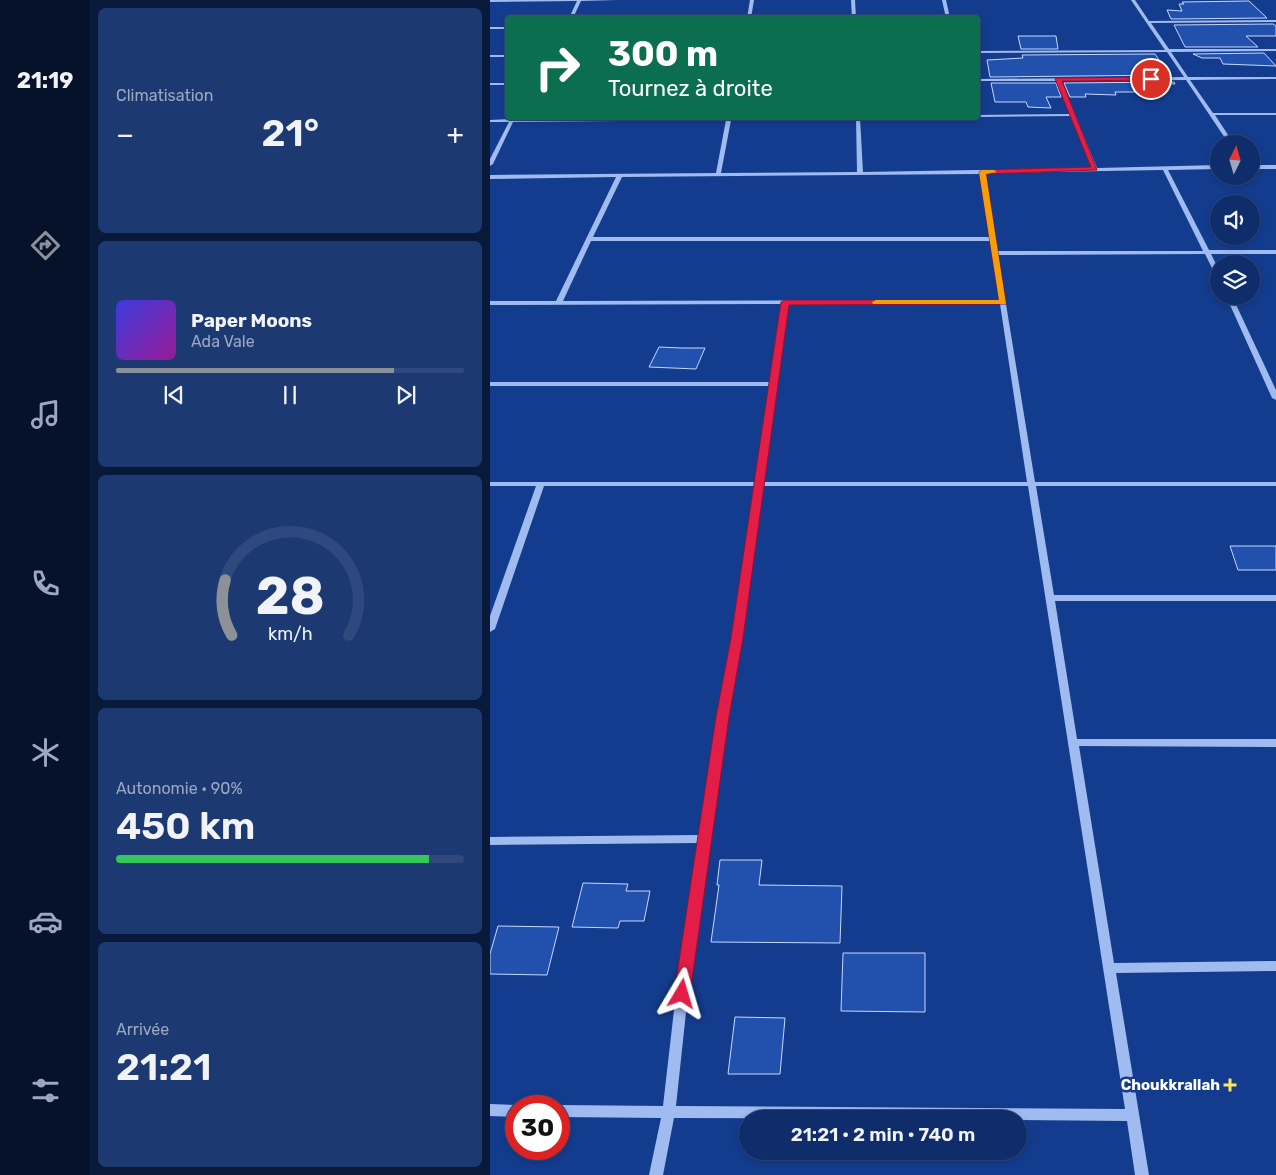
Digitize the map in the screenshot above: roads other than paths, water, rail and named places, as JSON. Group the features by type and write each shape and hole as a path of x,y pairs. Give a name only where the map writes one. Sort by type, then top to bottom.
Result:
{"street":[{"path":"572,15 580,0"},
{"path":"490,1 615,0"},
{"path":"750,15 752,0"},
{"path":"853,0 854,15"},
{"path":"944,0 947,15"},
{"path":"1134,0 1226,135"},
{"path":"1149,22 1276,21"},
{"path":"490,28 505,28"},
{"path":"980,52 1276,50"},
{"path":"490,56 505,56"},
{"path":"980,80 1276,78"},
{"path":"1058,79 1095,169"},
{"path":"490,84 505,84"},
{"path":"980,116 1072,114"},
{"path":"1212,114 1276,114"},
{"path":"490,121 505,120"},
{"path":"490,164 512,120"},
{"path":"718,174 729,120"},
{"path":"858,120 860,172"},
{"path":"1260,167 1276,167"},
{"path":"1165,168 1210,260"},
{"path":"490,177 1210,168"},
{"path":"982,172 1142,1175"},
{"path":"558,302 620,175"},
{"path":"590,238 993,239"},
{"path":"995,253 1276,252"},
{"path":"656,1175 669,1112 684,975 737,638 785,302"},
{"path":"490,303 1003,302"},
{"path":"1233,305 1276,398"},
{"path":"490,384 772,384"},
{"path":"490,484 1276,484"},
{"path":"490,628 494,609 541,484"},
{"path":"1050,598 1276,598"},
{"path":"1073,742 1276,743"},
{"path":"490,841 704,839"},
{"path":"1109,968 1276,966"},
{"path":"490,1110 505,1111"},
{"path":"570,1111 1132,1115"}],"place":[{"name":"Choukkrallah","path":"1230,1085"}]}
